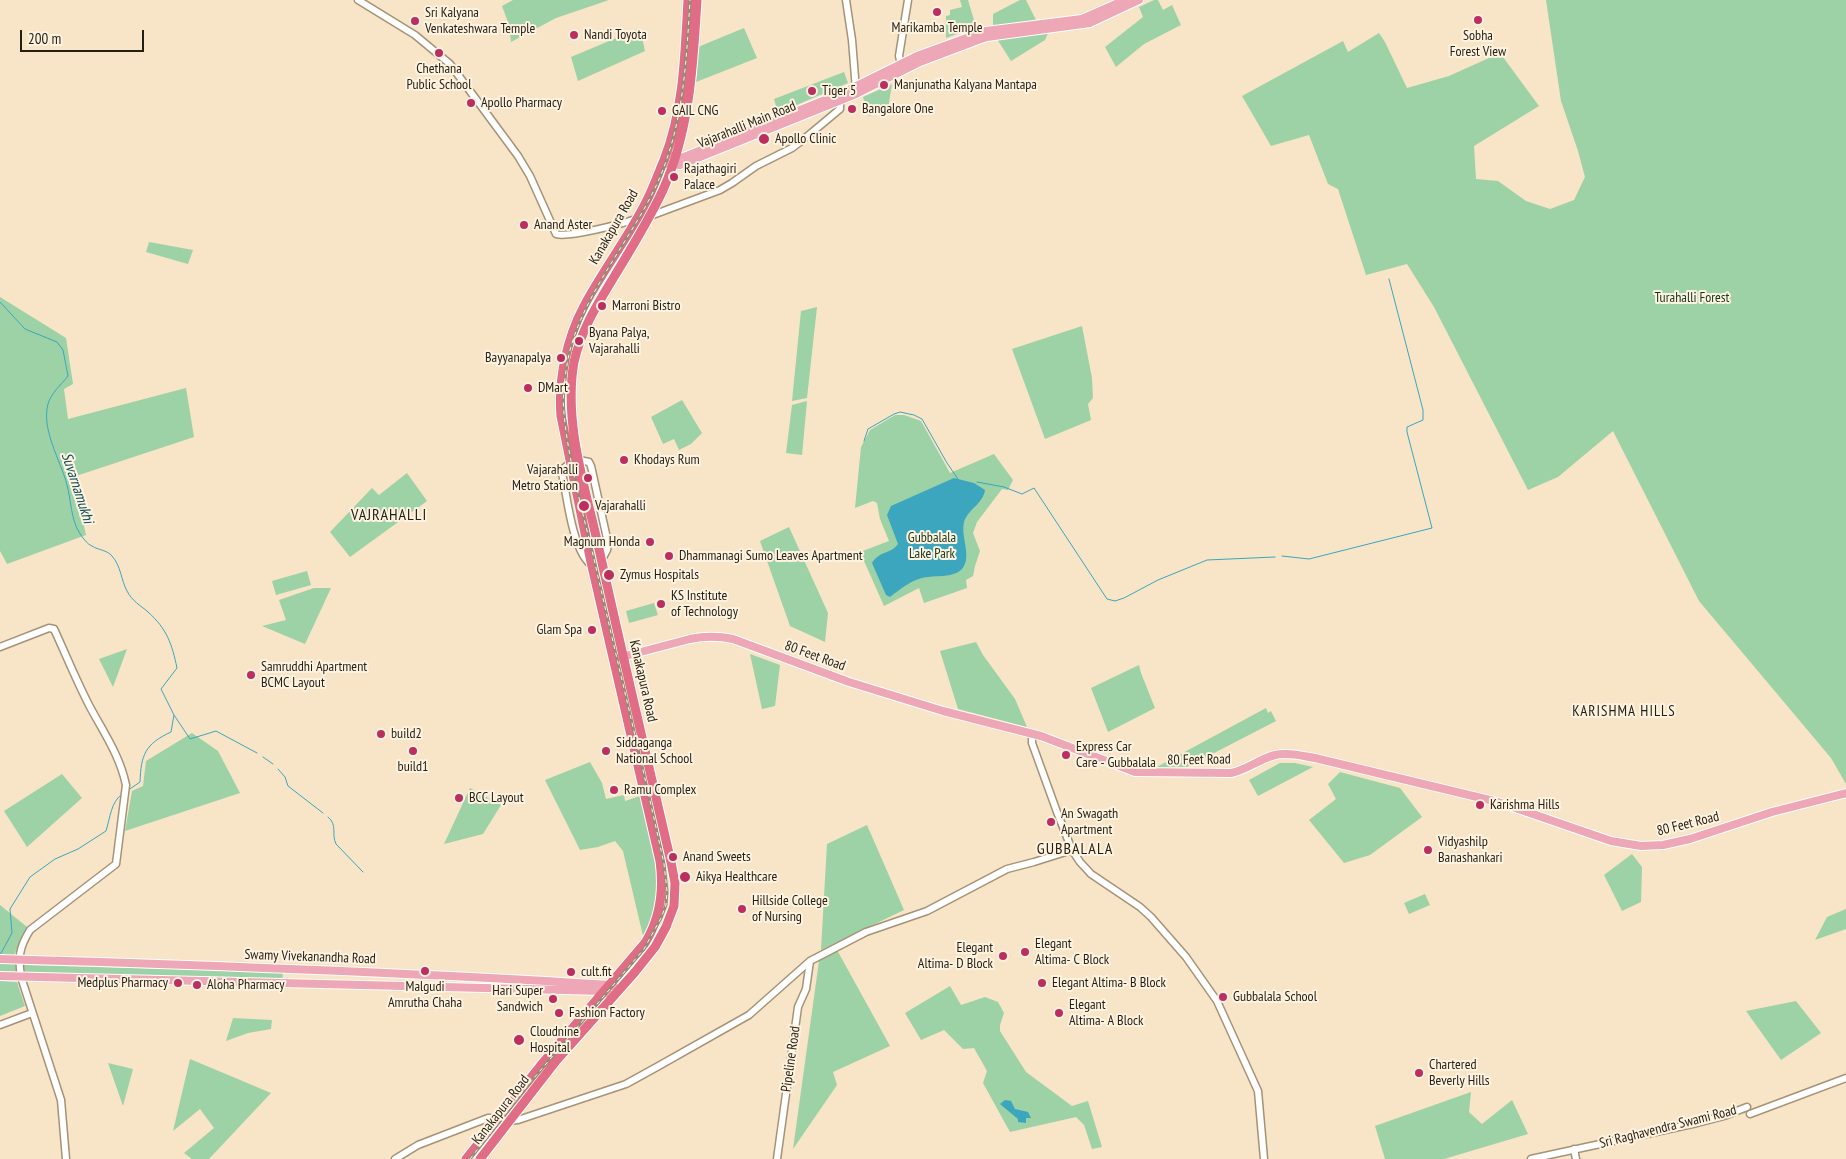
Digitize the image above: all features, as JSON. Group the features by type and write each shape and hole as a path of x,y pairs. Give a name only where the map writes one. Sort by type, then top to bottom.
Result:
{"highway":[{"name":"Kanakapura Road","path":"466,1159 499,1118 611,990 634,972 655,947 671,915 675,899 671,862 619,660 591,562 574,460 571,405 574,364 579,341 593,309 649,217 663,190 682,87 688,0"},
{"name":"Kanakapura Road","path":"480,1159 649,938 659,911 663,882 653,825 601,561 561,416 560,402 563,373 570,340 583,308 646,202 684,128 691,82 697,0"}],"main road":[{"name":"Vajarahalli Main Road","path":"902,68 917,56 986,31 1082,19 1125,0"},
{"name":"Vajarahalli Main Road","path":"669,160 679,159 840,97 902,68 987,37 1090,23 1139,0"},
{"name":"80 Feet Road","path":"619,660 690,638 702,636 721,637 734,640 829,677 1138,775 1231,776 1242,773 1276,757 1287,757 1314,761 1497,805 1610,844 1641,849 1663,848 1685,843 1846,794"},
{"name":"80 Feet Road","path":"829,677 943,711 1041,736 1135,772 1231,773 1272,756 1290,754 1315,758 1498,802 1602,838 1627,844 1655,845 1680,842 1772,812 1846,794"},
{"name":"Swamy Vivekanandha Road","path":"0,959 309,968 468,975 611,990"},
{"name":"Swamy Vivekanandha Road","path":"0,976 611,990"}],"street":[{"path":"358,0 414,35 450,64 530,176 556,234 562,235 579,232 636,219"},
{"path":"846,0 852,40 856,90"},
{"path":"902,68 899,56 908,0"},
{"path":"649,217 720,190 756,166 798,144 840,109 840,97"},
{"path":"0,646 49,628 54,629 90,706 115,749 124,773 125,789 116,864 30,930 22,943 19,959 21,977 61,1100 66,1159"},
{"path":"1032,740 1072,850 1087,870 1140,907 1151,917 1187,958 1214,995 1258,1092 1264,1159"},
{"path":"394,1159 418,1145 488,1118 499,1118 509,1121 535,1115 626,1084 749,1015 810,961 866,932 927,911 1001,871 1072,850"},
{"name":"Pipeline Road","path":"777,1159 798,1007 806,989 810,961"},
{"path":"0,1025 32,1013"},
{"name":"Sri Raghavendra Swami Road","path":"1531,1159 1748,1111 1846,1078"},
{"path":"1574,1150 1576,1159"}],"green space":[{"path":"513,0 609,0 556,18 511,42 509,25 502,6"},
{"path":"960,0 968,0 976,27 946,38 946,16 950,15 950,10 962,7"},
{"path":"1020,0 1026,0 1036,20 993,26 993,14"},
{"path":"1158,0 1163,10 1172,5 1181,25 1144,44 1116,67 1105,47 1143,17 1139,7"},
{"name":"Turahalli Forest","path":"1546,0 1846,0 1846,784 1831,758 1699,601 1613,431 1558,477 1528,490 1434,307 1407,264 1366,275 1338,189 1328,184 1309,135 1271,146 1242,96 1343,41 1348,52 1379,33 1407,88 1449,76 1500,53 1539,106 1474,146 1476,179 1498,181 1526,201 1550,209 1574,200 1585,177 1561,101"},
{"path":"640,28 645,51 578,81 571,57"},
{"path":"744,28 757,58 696,82 698,47"},
{"path":"1048,33 1045,40 1011,61 997,39"},
{"name":"Tiger 5","path":"844,72 848,83 778,113 774,99"},
{"path":"892,84 888,109 869,116 863,97"},
{"path":"149,242 193,250 188,264 146,252"},
{"path":"0,297 66,338 73,384 64,389 68,419 186,388 194,437 73,477 86,535 7,564 0,551"},
{"path":"817,307 807,398 792,401 801,311"},
{"path":"1082,326 1092,378 1093,398 1088,404 1091,420 1045,439 1012,349"},
{"path":"682,400 702,433 691,444 679,450 674,439 663,444 651,417"},
{"path":"807,401 802,455 786,453 792,405"},
{"name":"Gubbalala Lake Park","path":"895,415 904,415 921,421 950,473 994,454 1013,480 1008,490 1002,489 977,522 973,533 980,551 973,576 966,580 967,588 924,603 919,588 884,606 860,552 889,541 880,519 877,503 873,501 855,508 861,447 870,430"},
{"path":"407,473 427,501 350,557 330,532 372,488 379,495"},
{"path":"789,527 828,613 825,642 790,626 760,541"},
{"path":"307,571 311,585 276,595 272,581"},
{"path":"314,588 331,588 305,644 262,626 286,620 279,600"},
{"path":"654,603 658,615 629,623 626,611"},
{"path":"976,642 983,655 1015,699 1027,727 958,709 940,651"},
{"path":"127,649 113,687 99,659"},
{"path":"750,654 780,665 775,706 762,709"},
{"path":"1139,665 1155,708 1108,732 1091,688"},
{"path":"1266,708 1268,713 1271,711 1276,721 1187,767 1155,768"},
{"path":"192,733 218,751 240,793 125,831 132,791 143,786 146,761"},
{"path":"590,762 602,783 606,799 624,795 625,801 640,796 660,880 658,901 644,940 623,851 615,841 598,847 580,850 545,780"},
{"path":"1280,763 1295,763 1313,767 1258,796 1249,780"},
{"path":"1340,772 1400,788 1422,817 1370,855 1344,863 1309,820 1336,799 1328,784"},
{"path":"62,774 82,798 27,847 4,811"},
{"path":"470,788 501,805 483,834 444,844"},
{"path":"867,825 904,910 821,950 827,844"},
{"path":"1632,854 1642,867 1641,902 1622,911 1604,875"},
{"path":"1425,894 1430,905 1409,914 1404,903"},
{"path":"0,905 27,927 13,957 0,957"},
{"path":"1846,909 1846,929 1815,940 1827,917"},
{"path":"837,950 890,1046 833,1072 837,1085 793,1149 819,961"},
{"path":"0,963 17,964 17,973 0,973"},
{"path":"23,965 283,972 282,981 23,974"},
{"path":"0,981 17,982 25,1006 0,1016"},
{"path":"950,986 961,1005 985,997 998,1002 1004,1013 1000,1031 1026,1072 1072,1106 1088,1101 1102,1147 1092,1149 1084,1125 1076,1117 1010,1132 983,1083 987,1071 974,1048 963,1049 944,1030 921,1040 905,1013"},
{"path":"1796,1001 1821,1033 1781,1060 1746,1011"},
{"path":"233,1018 272,1020 271,1029 248,1033 226,1041"},
{"path":"190,1059 271,1093 209,1159 192,1159 184,1153 214,1128 200,1109 173,1131"},
{"path":"108,1063 133,1069 123,1106"},
{"path":"1471,1092 1469,1112 1482,1124 1512,1100 1528,1134 1444,1159 1385,1159 1375,1126"}],"water":[{"path":"954,478 974,483 985,490 984,495 964,522 966,560 963,567 959,571 947,576 925,577 915,580 890,597 886,595 872,563 878,556 892,550 898,544 887,515 891,506"},
{"path":"1005,1100 1011,1101 1015,1109 1028,1112 1031,1118 1026,1118 1026,1123 1018,1122 1018,1119 1000,1104"}],"waterway":[{"path":"1282,556 1309,559 1432,528 1407,432 1407,427 1423,420 1423,410 1389,279"},
{"name":"Suvarnamukhi","path":"0,302 25,329 57,342 63,350 68,376 49,400 47,424 49,435 67,485 74,521 86,542 108,552 115,560 129,594 160,625 168,637 175,659 177,668 161,689 174,715 171,732 155,741 146,751 143,757 140,782 127,791"},
{"path":"864,441 868,429 894,414 900,412 914,415 922,419 958,479"},
{"path":"977,482 1004,487 1022,494 1034,488 1107,599 1115,601 1124,598 1158,580 1207,560 1275,557"},
{"path":"174,715 190,739 216,731 257,753"},
{"path":"263,757 273,764"},
{"path":"278,769 285,777 288,786 323,813"},
{"name":"Suvarnamukhi","path":"0,955 12,933 10,909 30,877 55,859 78,849 106,831 115,801 122,794"},
{"path":"328,817 334,826 336,844 363,872"}],"railway":[{"path":"470,1159 528,1085 644,949 666,905 667,891 664,864 576,486 566,431 563,400 568,359 582,317 603,276 650,198 670,150 681,101 687,51 690,0"}],"place":[{"name":"Marikamba Temple","path":"937,12"},
{"name":"Sobha Forest View","path":"1478,20"},
{"name":"Sri Kalyana Venkateshwara Temple","path":"415,21"},
{"name":"Nandi Toyota","path":"574,35"},
{"name":"Chethana Public School","path":"439,53"},
{"name":"Manjunatha Kalyana Mantapa","path":"884,85"},
{"name":"Tiger 5","path":"812,91"},
{"name":"Apollo Pharmacy","path":"471,103"},
{"name":"Bangalore One","path":"852,109"},
{"name":"GAIL CNG","path":"662,111"},
{"name":"Apollo Clinic","path":"764,139"},
{"name":"Rajathagiri Palace","path":"674,177"},
{"name":"Anand Aster","path":"524,225"},
{"name":"Marroni Bistro","path":"602,306"},
{"name":"Byana Palya, Vajarahalli","path":"579,341"},
{"name":"Bayyanapalya","path":"561,358"},
{"name":"DMart","path":"528,388"},
{"name":"Khodays Rum","path":"624,460"},
{"name":"Vajarahalli Metro Station","path":"588,478"},
{"name":"Vajarahalli","path":"584,506"},
{"name":"Magnum Honda","path":"650,542"},
{"name":"Dhammanagi Sumo Leaves Apartment","path":"669,556"},
{"name":"Zymus Hospitals","path":"609,575"},
{"name":"KS Institute of Technology","path":"661,604"},
{"name":"Glam Spa","path":"592,630"},
{"name":"Samruddhi Apartment BCMC Layout","path":"251,675"},
{"name":"build2","path":"381,734"},
{"name":"build1","path":"413,751"},
{"name":"Siddaganga National School","path":"606,751"},
{"name":"Express Car Care - Gubbalala","path":"1066,755"},
{"name":"Ramu Complex","path":"614,790"},
{"name":"BCC Layout","path":"459,798"},
{"name":"Karishma Hills","path":"1480,805"},
{"name":"An Swagath Apartment","path":"1051,822"},
{"name":"Vidyashilp Banashankari","path":"1428,850"},
{"name":"Anand Sweets","path":"673,857"},
{"name":"Aikya Healthcare","path":"685,877"},
{"name":"Hillside College of Nursing","path":"742,909"},
{"name":"Elegant Altima- C Block","path":"1025,952"},
{"name":"Elegant Altima- D Block","path":"1003,956"},
{"name":"Malgudi Amrutha Chaha","path":"425,971"},
{"name":"cult.fit","path":"571,972"},
{"name":"Medplus Pharmacy","path":"178,983"},
{"name":"Elegant Altima- B Block","path":"1042,983"},
{"name":"Aloha Pharmacy","path":"197,985"},
{"name":"Gubbalala School","path":"1223,997"},
{"name":"Hari Super Sandwich","path":"553,999"},
{"name":"Fashion Factory","path":"559,1013"},
{"name":"Elegant Altima- A Block","path":"1059,1013"},
{"name":"Cloudnine Hospital","path":"519,1040"},
{"name":"Chartered Beverly Hills","path":"1419,1073"}],"district":[{"name":"VAJRAHALLI","path":"389,515"},
{"name":"KARISHMA HILLS","path":"1624,712"},
{"name":"GUBBALALA","path":"1075,849"}]}
